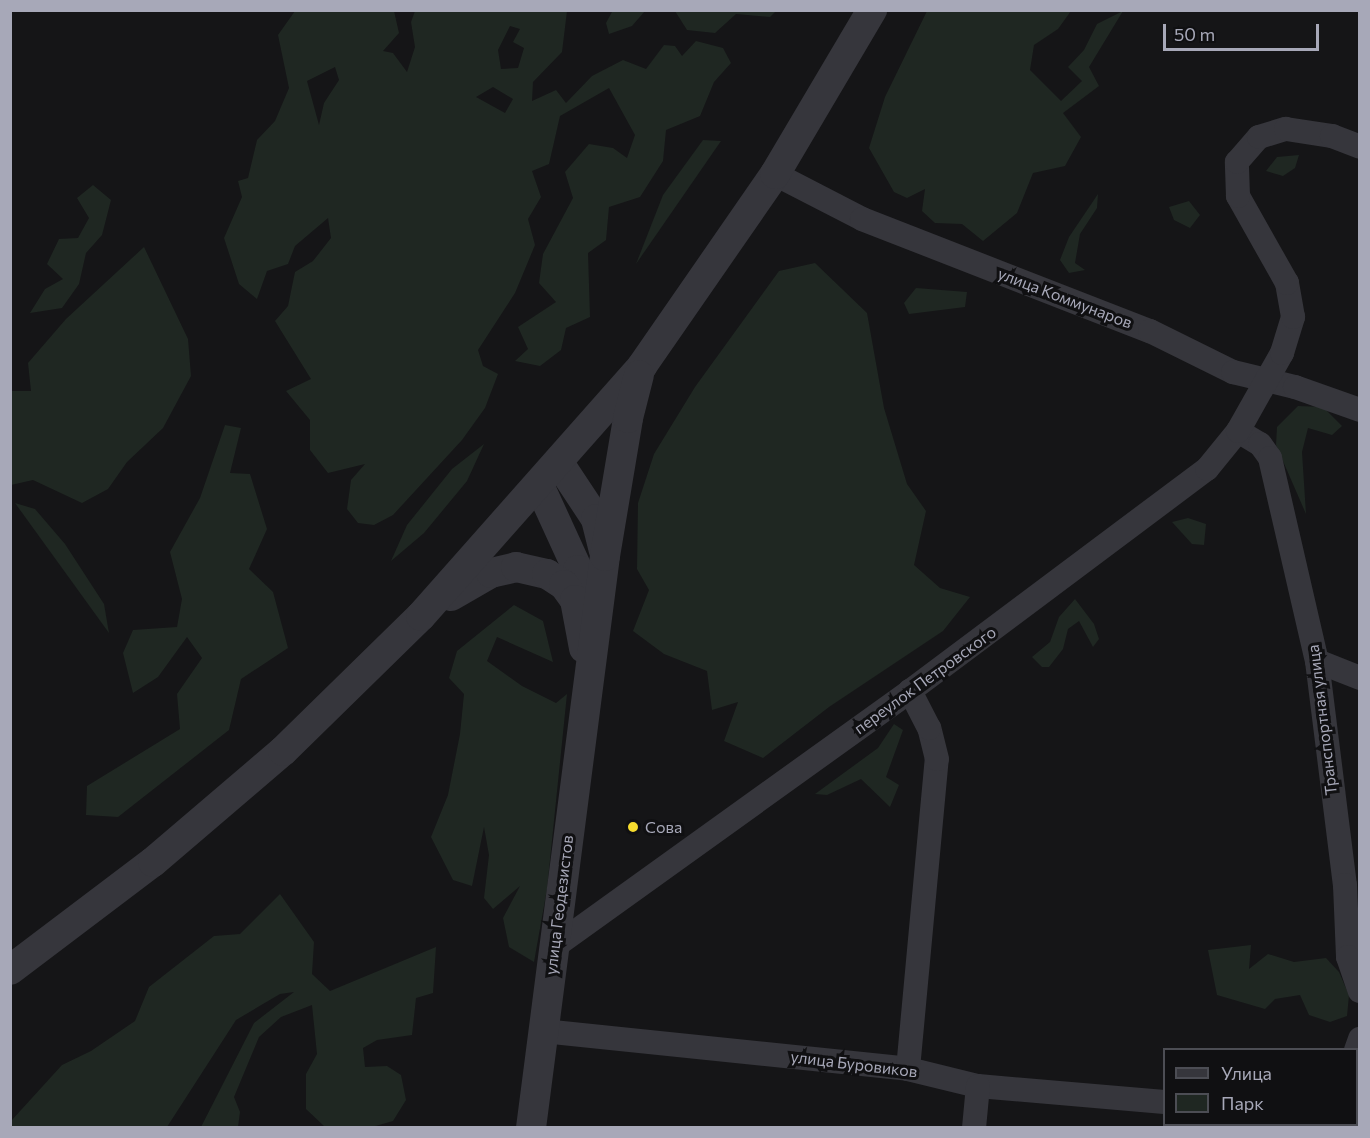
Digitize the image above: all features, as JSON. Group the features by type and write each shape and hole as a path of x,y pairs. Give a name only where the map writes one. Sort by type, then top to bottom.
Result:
{"street":[{"path":"10,969 153,862 257,773 421,616 559,463 642,366 775,174 872,10"},
{"name":"переулок Петровского","path":"554,947 1173,498 1207,468 1238,431 1263,381 1286,343 1293,306 1287,282 1238,196 1237,162 1259,137 1286,129 1332,136 1359,147"},
{"name":"улица Коммунаров","path":"775,174 862,219 1150,331 1208,361 1263,381 1295,387 1359,410"},
{"path":"588,683 605,556 628,418 642,366"},
{"name":"Транспортная улица","path":"1238,431 1260,444 1270,458 1317,661 1345,885 1348,957 1359,991"},
{"path":"559,463 596,519 605,556"},
{"path":"539,485 586,592 588,683"},
{"path":"421,616 491,573 516,567 547,574 564,585 579,611 588,683"},
{"path":"1317,661 1359,678"},
{"name":"улица Геодезистов","path":"531,1128 588,683"},
{"path":"908,1069 937,759 930,728 910,690"},
{"name":"улица Буровиков","path":"543,1031 908,1069 978,1086 1163,1102"},
{"path":"974,1128 978,1086"}],"green space":[{"path":"613,10 645,11 632,26 609,34 606,23"},
{"path":"295,11 394,11 399,33 383,51 393,53 407,72 415,47 411,22 415,11 567,11 562,52 533,82 532,101 556,90 566,103 592,76 623,60 646,69 664,45 675,46 682,56 696,41 723,48 731,63 714,82 700,116 666,130 663,161 640,197 609,207 606,240 588,253 590,317 566,328 561,350 540,366 515,361 528,349 518,327 556,302 539,283 543,254 573,198 565,172 589,144 613,148 627,158 635,135 609,88 560,116 549,164 532,171 541,197 528,219 535,245 515,293 478,350 483,366 498,374 485,408 462,440 393,515 374,525 358,523 347,509 351,480 365,464 328,473 310,450 310,420 286,391 311,379 275,321 288,306 295,272 313,261 331,238 328,218 295,246 288,264 267,271 257,299 239,284 224,238 242,197 238,181 248,178 257,140 275,121 289,88 278,35","holes":["510,26 520,29 513,42 524,48 518,68 501,69 498,50","335,67 339,80 324,103 319,125 307,81","493,87 513,99 505,113 476,97"]},
{"path":"675,11 776,11 770,17 736,14 715,33 687,30"},
{"path":"927,11 1071,11 1058,29 1034,45 1030,70 1061,101 1082,81 1068,67 1084,50 1097,24 1123,11 1089,67 1099,86 1063,113 1081,137 1065,166 1033,173 1017,213 983,241 962,224 935,223 922,211 925,189 907,198 894,192 869,148 885,97"},
{"path":"703,140 721,141 636,264 663,195"},
{"path":"1299,155 1295,168 1283,176 1266,171 1277,157"},
{"path":"93,185 111,200 102,235 86,253 79,284 62,308 30,313 45,289 63,279 47,264 59,239 78,238 89,218 77,198"},
{"path":"1098,194 1097,208 1080,234 1075,263 1085,270 1069,273 1060,260 1069,237"},
{"path":"1189,201 1200,215 1190,228 1174,220 1169,207"},
{"path":"144,247 188,339 191,376 163,428 127,462 108,489 82,503 33,480 11,485 11,391 31,391 28,363 66,319"},
{"path":"815,263 867,313 884,408 907,484 926,511 914,565 940,588 970,597 943,631 829,707 763,758 724,741 738,702 712,710 707,671 664,654 633,631 649,590 637,569 638,503 654,454 695,387 779,271"},
{"path":"916,288 967,292 965,307 909,314 904,303"},
{"path":"1298,406 1323,407 1342,426 1332,435 1308,428 1302,452 1306,514 1276,445 1277,427"},
{"path":"225,425 241,428 230,473 250,474 267,529 249,569 273,592 288,648 241,679 229,730 118,817 86,815 87,786 180,729 177,694 202,658 187,637 158,677 133,693 123,653 133,630 177,627 182,599 170,552 200,498"},
{"path":"484,444 467,481 424,533 391,561 407,525 452,469"},
{"path":"15,503 35,509 65,544 104,604 109,633"},
{"path":"1188,518 1206,524 1204,545 1192,544 1172,522"},
{"path":"1075,599 1094,624 1099,639 1093,647 1079,621 1068,629 1063,649 1049,667 1042,667 1032,657 1050,642 1059,617"},
{"path":"514,605 543,621 553,662 497,637 487,661 522,686 556,703 567,694 547,889 534,962 509,947 503,918 520,886 493,909 484,898 489,855 484,827 472,886 453,880 431,837 448,795 460,734 464,694 449,678 457,651"},
{"path":"894,724 903,730 886,777 899,785 890,807 861,779 827,795 815,794 878,748"},
{"path":"280,894 314,942 312,974 330,991 436,947 433,993 416,998 412,1035 377,1040 363,1048 365,1067 387,1066 401,1075 406,1100 393,1121 372,1127 325,1127 306,1109 306,1074 317,1054 312,1005 281,1017 259,1037 234,1097 240,1112 238,1127 201,1127 254,1023 294,992 280,994 236,1020 167,1127 11,1127 11,1121 62,1065 91,1051 135,1021 149,987 214,936 240,934"},
{"path":"1251,945 1249,969 1268,954 1294,962 1326,958 1339,972 1349,995 1347,1016 1330,1022 1309,1015 1300,995 1275,999 1265,1009 1217,995 1208,950"}],"place":[{"name":"Сова","path":"633,827"}]}
